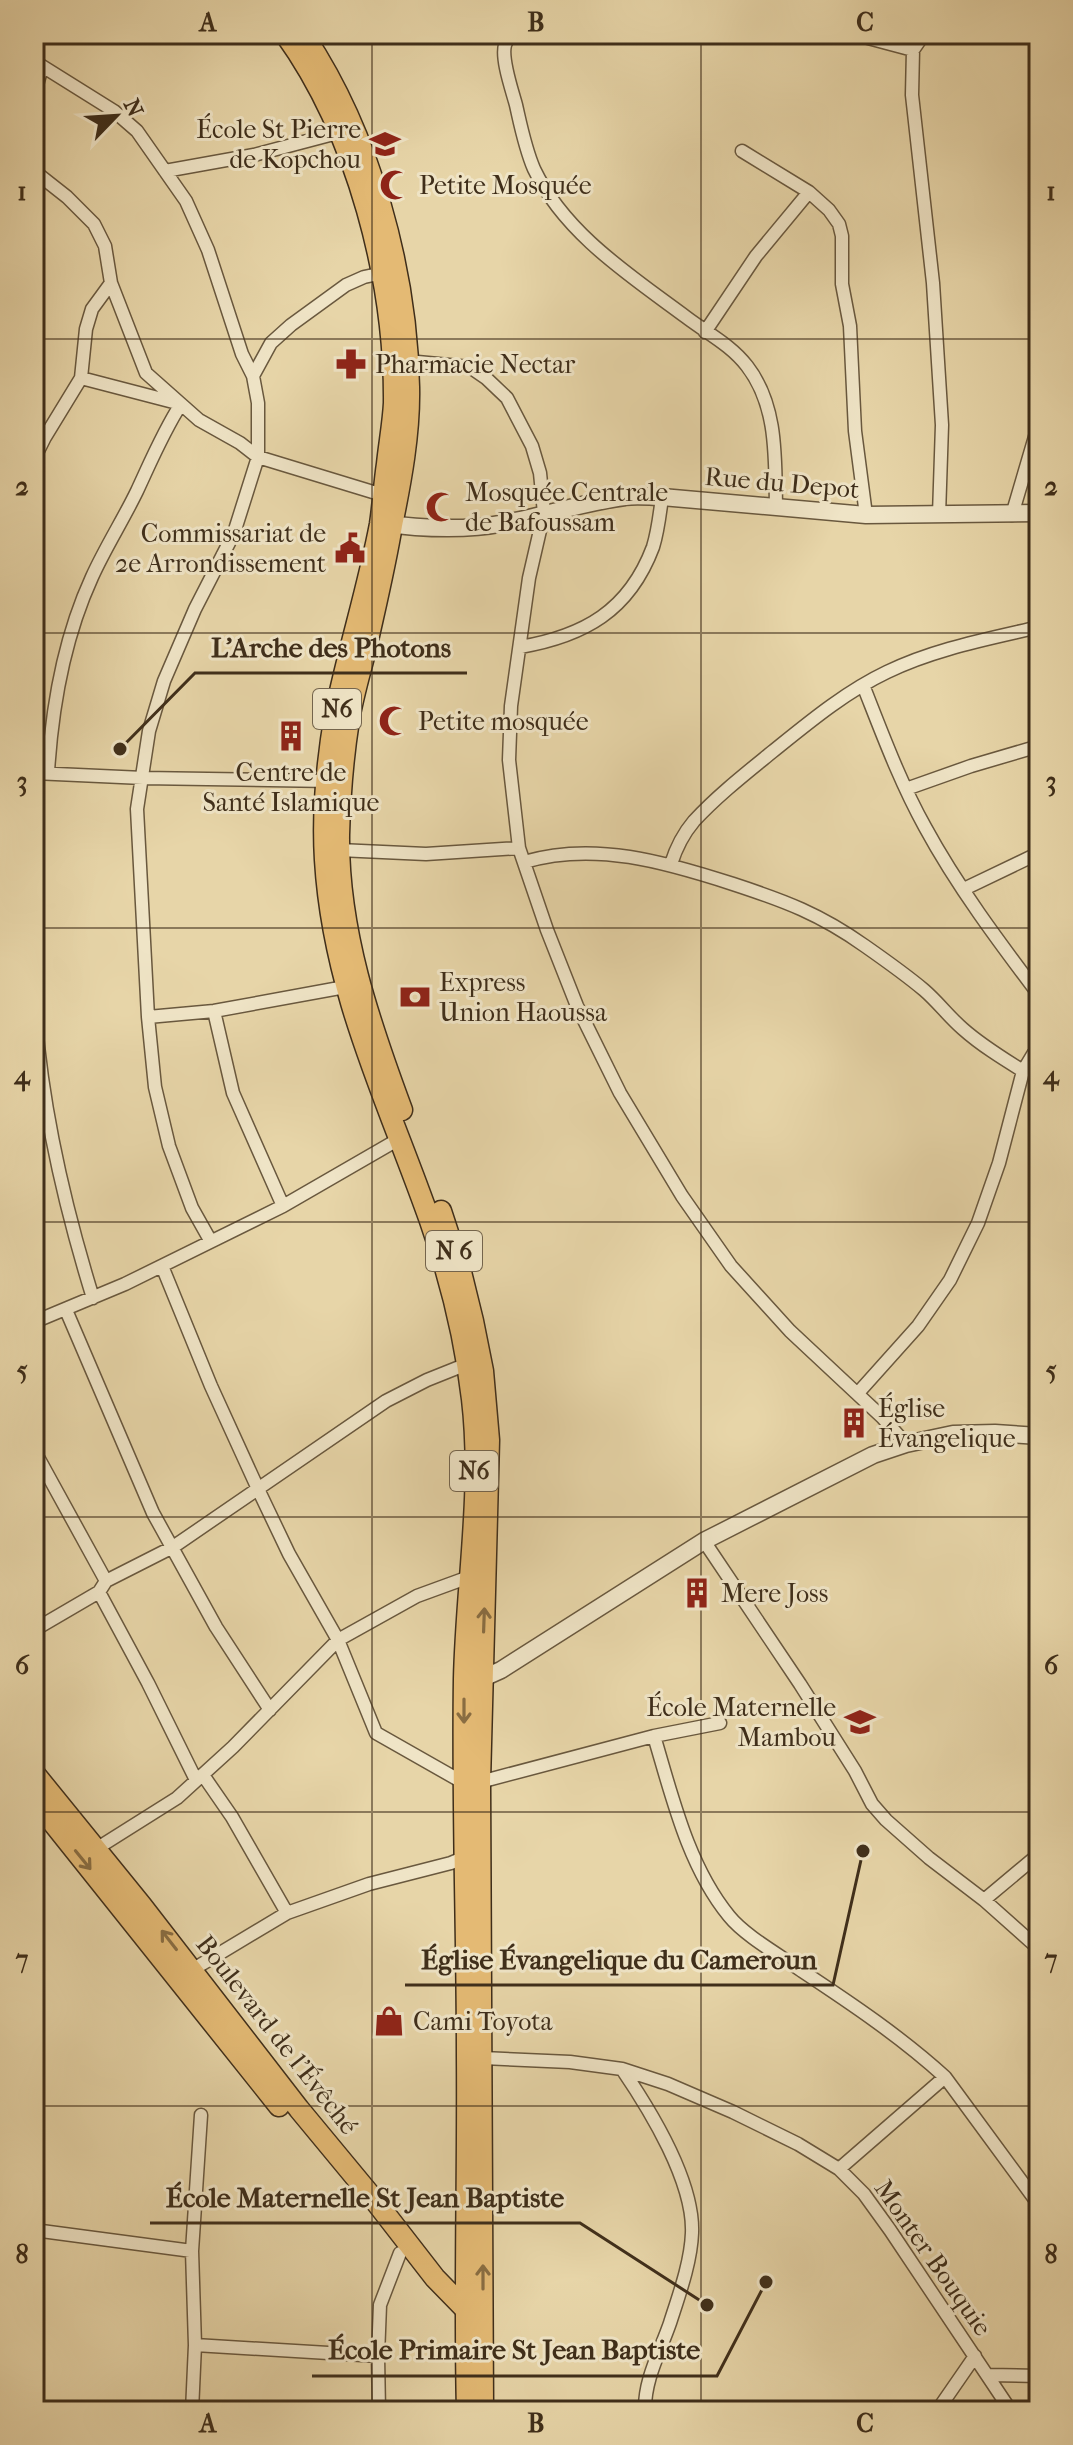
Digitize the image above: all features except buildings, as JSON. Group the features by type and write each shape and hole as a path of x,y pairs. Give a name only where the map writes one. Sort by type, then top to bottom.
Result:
{"main road":[{"name":"N6","path":"285,34 346,130"},
{"name":"N6","path":"302,34 335,89 388,272 407,361 408,418 386,524 335,716 334,781 348,931 359,984 405,1137"},
{"name":"N6","path":"388,272 394,410 390,496"},
{"name":"N6","path":"334,781 324,835 334,933 345,987 363,1046 405,1137"},
{"name":"N 6","path":"405,1137 432,1226 454,1274 475,1368"},
{"name":"N6","path":"467,2411 474,2327 472,1783 477,1579 475,1368"},
{"name":"Boulevard de l'Évêché","path":"34,1773 96,1849 135,1911 400,2253 474,2327"},
{"name":"N6","path":"472,1783 465,1857 475,2060"},
{"name":"Boulevard de l'Évêché","path":"34,1799 192,1970 294,2114 376,2202 474,2327"},
{"name":"N6","path":"474,2327 483,2411"}],"street":[{"path":"511,34 505,46 506,62 523,138 535,171 562,212 617,267 731,348 748,367 762,390 771,420 776,507"},
{"path":"853,34 913,50"},
{"path":"924,34 913,50 912,95 933,283 941,409 939,515"},
{"path":"34,96 38,64 114,111 137,131 186,201 208,250 242,354 253,376 258,403 258,457 234,533 195,609 164,681 149,731 137,809 148,1017 155,1087 169,1146 192,1208 210,1240"},
{"path":"165,171 254,155 346,130"},
{"path":"742,151 809,192 839,224 842,284 850,326 855,431 866,515"},
{"path":"34,171 94,224 105,246 111,283 146,373 199,420 258,457 390,496"},
{"path":"705,332 756,256 809,192"},
{"path":"253,376 271,343 291,325 346,285 388,272"},
{"path":"34,459 81,378 86,329 92,309 111,283"},
{"path":"407,361 470,367 486,378 507,398 532,446 540,473 544,513 529,578 511,706 509,760 519,848 577,1006 620,1093 682,1196 731,1266 790,1331 858,1393 906,1444"},
{"path":"81,378 181,404"},
{"path":"48,772 51,723 64,662 92,578 167,426 181,404"},
{"path":"1012,515 1039,423"},
{"name":"Rue du Depot","path":"386,524 434,529 471,528 629,496 866,515 1039,513"},
{"path":"520,647 551,641 587,627 617,606 654,545 662,497"},
{"path":"671,864 677,845 694,821 740,778 813,719 863,685 935,653 1039,627"},
{"path":"863,685 924,825 964,889 1039,995"},
{"path":"906,789 1039,746"},
{"path":"34,773 334,781"},
{"path":"339,850 426,854 519,848"},
{"path":"964,889 1039,853"},
{"path":"524,862 544,856 609,854 671,864 802,908 826,920 926,991 963,1029 1023,1071"},
{"path":"148,1017 214,1011 345,987"},
{"path":"34,999 36,1033 58,1166 74,1237 93,1298"},
{"path":"214,1011 233,1093 283,1206"},
{"path":"858,1393 918,1326 950,1280 978,1223 999,1163 1023,1071 1035,1051 1039,1035"},
{"path":"34,1322 162,1266 283,1206 405,1137"},
{"path":"162,1266 211,1386 258,1489 289,1554 338,1640 376,1733 472,1783 654,1736 720,1723"},
{"path":"66,1310 153,1513 216,1627 270,1710"},
{"path":"34,1630 173,1547 386,1401 427,1380 475,1368"},
{"path":"473,1679 501,1670 704,1541 873,1455 953,1434 1039,1436"},
{"path":"34,1450 148,1683 200,1778 232,1817 287,1913"},
{"path":"704,1541 800,1684 855,1771 872,1804 929,1858 984,1900 1039,1949"},
{"path":"96,1849 177,1798 338,1640 417,1596 477,1579"},
{"path":"654,1736 689,1845 730,1918 913,2048 945,2077 1039,2205"},
{"path":"984,1900 1039,1854"},
{"path":"192,1970 287,1913 369,1884 465,1857"},
{"name":"Monter Bouquie","path":"475,2060 570,2062 622,2069 668,2084 733,2112 798,2144 839,2169 864,2194 1011,2411"},
{"path":"622,2069 659,2129 687,2195 693,2232 673,2312 648,2379 644,2395 645,2411"},
{"path":"839,2169 945,2077"},
{"path":"192,2411 195,2345 192,2251 201,2115"},
{"path":"34,2230 192,2251"},
{"path":"379,2411 380,2305 400,2253"},
{"path":"195,2345 378,2356"},
{"path":"937,2411 975,2356"},
{"path":"988,2375 1039,2376"}],"place":[{"name":"École St Pierre de Kopchou","path":"385,144"},
{"name":"Petite Mosquée","path":"395,185"},
{"name":"Pharmacie Nectar","path":"351,364"},
{"name":"Mosquée Centrale de Bafoussam","path":"441,507"},
{"name":"Commissariat de 2e Arrondissement","path":"350,548"},
{"name":"Petite mosquée","path":"394,721"},
{"name":"Centre de Santé Islamique","path":"291,736"},
{"name":"L'Arche des Photons","path":"120,749"},
{"name":"Express Union Haoussa","path":"415,997"},
{"name":"Église Évangelique","path":"854,1423"},
{"name":"Mere Joss","path":"697,1593"},
{"name":"École Maternelle Mambou","path":"860,1722"},
{"name":"Église Évangelique du Cameroun","path":"863,1851"},
{"name":"Cami Toyota","path":"389,2021"},
{"name":"École Primaire St Jean Baptiste","path":"766,2282"},
{"name":"École Maternelle St Jean Baptiste","path":"707,2305"}]}
